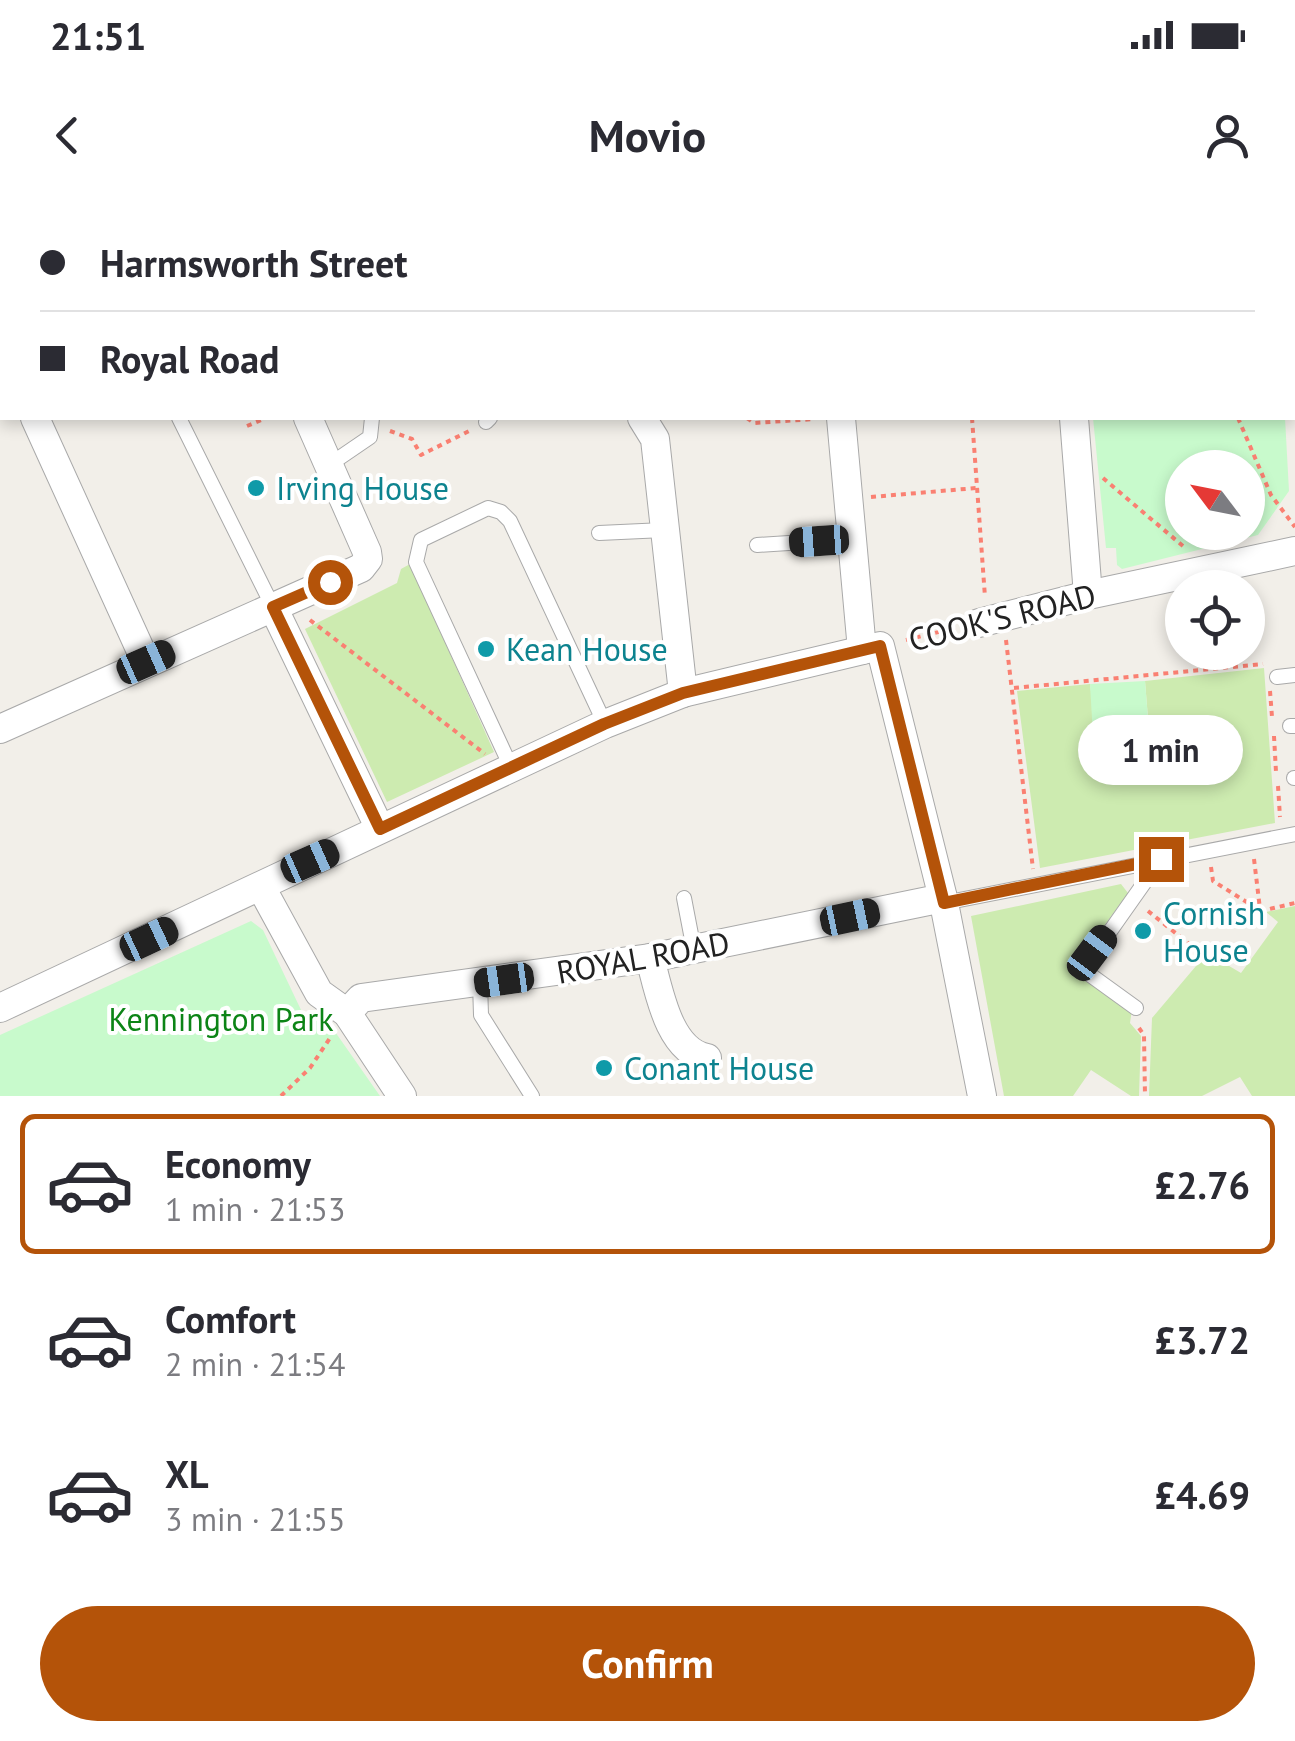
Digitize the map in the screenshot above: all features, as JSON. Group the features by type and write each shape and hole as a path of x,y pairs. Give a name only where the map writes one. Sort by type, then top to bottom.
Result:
{"street":[{"path":"36,420 146,662"},
{"path":"0,729 362,568 368,560 306,420"},
{"path":"643,420 654,440 683,693"},
{"path":"841,420 850,539 871,648 943,900 982,1096"},
{"path":"1074,420 1088,594"},
{"name":"COOK'S ROAD","path":"1202,570 1295,551"},
{"name":"COOK'S ROAD","path":"990,620 1165,578"},
{"path":"285,601 380,829"},
{"name":"COOK'S ROAD","path":"0,1008 604,724 683,693 871,648"},
{"path":"261,888 319,994 402,1096"},
{"name":"ROYAL ROAD","path":"342,1020 361,998 650,958 943,900"},
{"path":"650,958 680,1044 693,1055 708,1058"}],"lane":[{"path":"180,420 285,601"},
{"path":"328,465 370,437 372,421"},
{"path":"507,769 416,562 420,540 488,508 501,512 510,521 604,724"},
{"path":"599,533 664,530"},
{"path":"757,545 850,539"},
{"path":"1272,674 1295,675"},
{"name":"ROYAL ROAD","path":"943,900 1295,834"},
{"path":"1136,1008 1090,974 1087,964 1161,859"},
{"path":"684,898 694,950"},
{"path":"480,983 480,1016 532,1096"}],"path":[{"path":"247,426 261,420"},
{"path":"372,421 412,439 420,455 488,420"},
{"path":"749,420 792,420"},
{"path":"972,420 990,620 1013,688 1033,874 1045,871"},
{"path":"1239,420 1256,451 1271,495 1295,528"},
{"path":"846,499 978,488"},
{"path":"1130,502 1190,552 1202,570"},
{"path":"285,601 507,769"},
{"name":"COOK'S ROAD","path":"871,648 990,620"},
{"path":"1013,688 1272,674 1272,718"},
{"path":"1274,736 1280,826"},
{"path":"1239,857 1267,851"},
{"path":"1253,854 1260,911"},
{"path":"1224,860 1210,862 1214,881 1260,911 1295,902"},
{"path":"1150,875 1135,901 1204,955"},
{"path":"1136,1008 1135,1024 1144,1035 1145,1096"},
{"path":"282,1096 310,1068 342,1020"}],"green space":[{"path":"1093,420 1285,420 1289,491 1265,525 1265,450 1165,450 1165,550 1198,550 1122,569 1117,565 1116,548 1106,548"},
{"path":"410,564 494,752 387,802 305,629 397,583 401,569"},
{"path":"1264,670 1275,823 1040,868 1017,691 1090,684 1097,736 1149,731 1145,681"},
{"path":"1145,681 1149,731 1093,736 1090,684"},
{"path":"1121,884 1128,893 1075,966 1132,1009 1130,1023 1141,1036 1139,1096 1131,1096 1091,1070 1073,1096 1004,1096 971,916"},
{"path":"1295,906 1295,1096 1252,1096 1240,1077 1202,1096 1149,1096 1152,1018 1207,953 1241,973 1278,922 1266,912"},
{"name":"Kennington Park","path":"251,921 263,930 302,1012 331,1026 380,1096 0,1096 0,1035"}],"place":[{"name":"Irving House","path":"256,488"},
{"name":"Kean House","path":"486,649"},
{"name":"Cornish House","path":"1143,931"},
{"name":"Conant House","path":"604,1068"}],"route":[{"path":"330,582 273,607 380,829 604,724 683,693 880,646 944,903 1161,859"}]}
